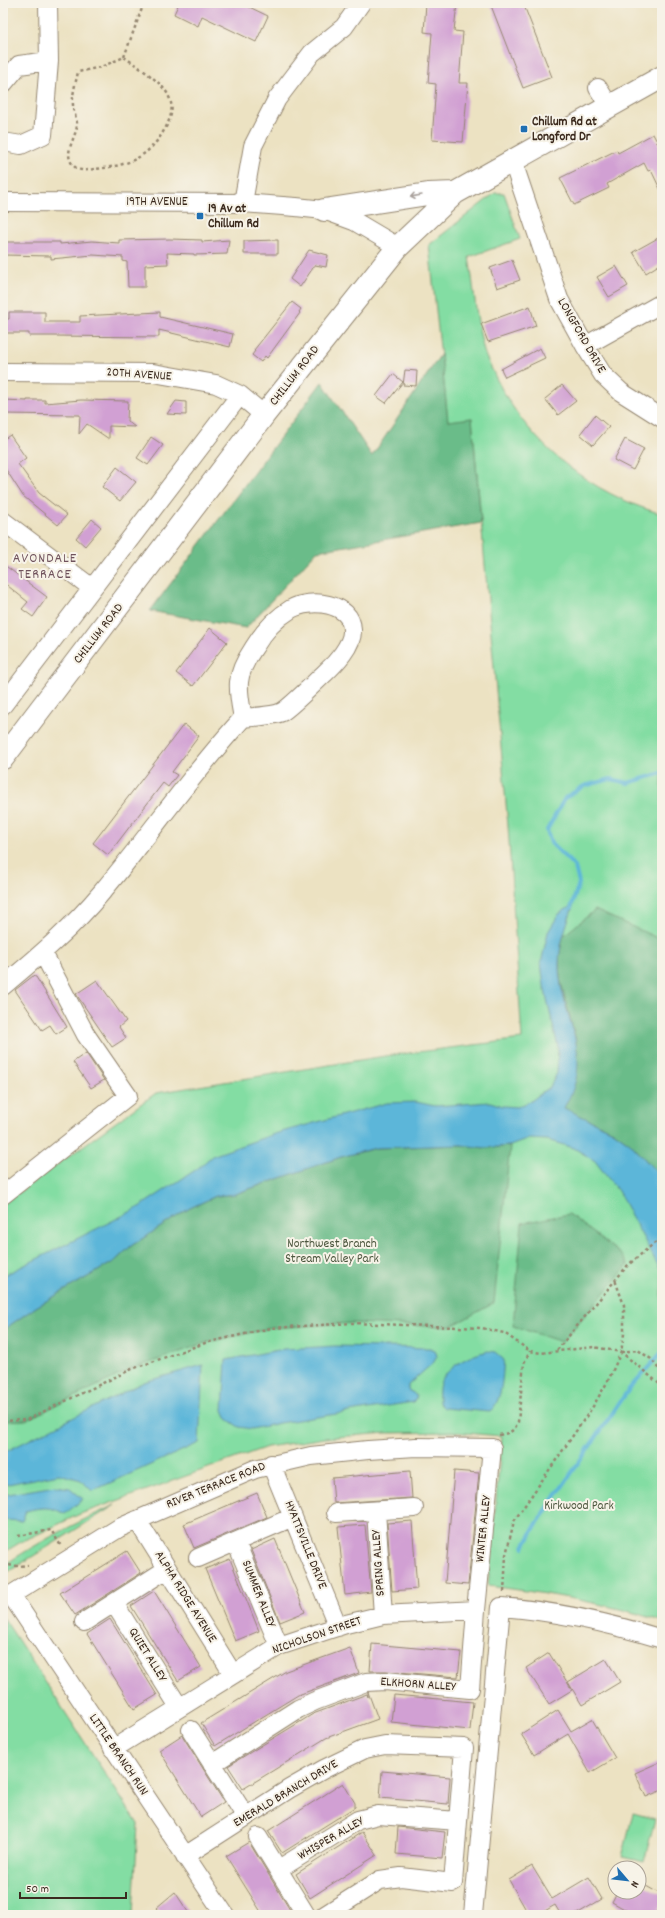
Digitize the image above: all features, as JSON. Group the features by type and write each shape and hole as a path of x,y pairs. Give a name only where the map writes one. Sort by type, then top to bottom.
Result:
{"main road":[{"name":"CHILLUM ROAD","path":"3,758 264,415 398,247 455,192 512,159 603,97 662,77"},
{"path":"324,210 428,194 455,192"}],"street":[{"path":"3,142 21,145 43,135 49,61 48,3"},
{"path":"243,203 253,146 277,99 312,53 344,27 361,3"},
{"path":"3,84 19,65 49,61"},
{"name":"LONGFORD DRIVE","path":"512,159 559,299 585,346 603,375 621,392 662,418"},
{"name":"19TH AVENUE","path":"3,202 243,203 324,210 354,221 398,247"},
{"path":"585,346 662,303"},
{"name":"20TH AVENUE","path":"3,372 153,373 216,384 240,395 264,415"},
{"path":"3,705 240,395"},
{"path":"3,521 92,588"},
{"path":"3,986 43,953 101,893 219,744 243,718 281,712 328,670 347,646 352,631 349,618 338,609 323,603 309,604 292,609 275,622 258,641 246,661 239,681 243,718"},
{"path":"3,1195 128,1096 86,1035 43,953"},
{"name":"RIVER TERRACE ROAD","path":"11,1595 119,1528 255,1469 271,1464 311,1456 416,1446 495,1441"},
{"name":"WINTER ALLEY","path":"476,1610 495,1441"},
{"name":"HYATTSVILLE DRIVE","path":"271,1464 338,1627"},
{"name":"SPRING ALLEY","path":"336,1514 414,1508"},
{"name":"SPRING ALLEY","path":"376,1511 383,1615"},
{"path":"198,1558 293,1517"},
{"name":"ALPHA RIDGE AVENUE","path":"137,1520 233,1674"},
{"name":"SUMMER ALLEY","path":"236,1542 279,1646"},
{"path":"84,1622 167,1569"},
{"name":"LITTLE BRANCH RUN","path":"11,1595 225,1915"},
{"name":"QUIET ALLEY","path":"114,1603 179,1707"},
{"path":"473,1915 501,1606 524,1608 580,1618 631,1629 662,1639"},
{"name":"NICHOLSON STREET","path":"113,1749 279,1646 338,1627 383,1615 476,1610"},
{"name":"ELKHORN ALLEY","path":"212,1764 298,1709 366,1682 385,1681 470,1689 476,1610"},
{"path":"191,1730 246,1817"},
{"name":"EMERALD BRANCH DRIVE","path":"185,1856 324,1768 365,1750 385,1745 464,1748 458,1821"},
{"name":"WHISPER ALLEY","path":"279,1869 358,1820 378,1815 458,1821"},
{"path":"325,1915 380,1880 401,1877 453,1883 458,1821"},
{"path":"258,1837 306,1915"}],"path":[{"path":"124,57 152,78 169,97 172,109 169,120 155,145 144,154 130,162 113,168 82,170 74,166 70,160 69,148 77,124 73,104 78,72 101,67 124,57 144,3"},
{"path":"556,1350 628,1264 662,1237"},
{"path":"501,1606 504,1595 506,1555 514,1521 592,1408 608,1381 621,1352 624,1334 624,1305 615,1280"},
{"path":"3,1422 26,1420 132,1369 205,1343 271,1328 353,1323 482,1328 504,1333 530,1351 541,1353 556,1350 594,1347 621,1352 638,1350 648,1356 662,1373"},
{"path":"495,1441 515,1429 518,1422 524,1363 530,1351"},
{"path":"621,1352 662,1386"},
{"path":"18,1536 51,1530 61,1547 55,1551"},
{"path":"3,1564 20,1566 36,1563"}],"green space":[{"name":"Northwest Branch Stream Valley Park","path":"495,193 504,193 520,239 469,257 483,347 496,378 526,425 544,445 565,464 587,480 611,494 662,514 662,1621 576,1599 488,1586 502,1436 452,1432 386,1433 325,1438 267,1447 80,1514 21,1542 3,1553 3,1204 156,1093 385,1056 522,1039 508,826 472,418 448,422 429,245"},
{"path":"441,354 448,421 472,418 481,523 317,551 246,628 150,611 322,382 372,456"},
{"path":"595,910 662,940 662,1178 630,1143 613,1131 563,1108 574,1086 576,1040 560,979 559,957 563,936"},
{"path":"461,1145 486,1148 510,1146 494,1303 450,1327 353,1323 271,1328 205,1343 132,1369 26,1420 3,1421 3,1330 36,1307 115,1261 131,1246 190,1208 216,1196 235,1194 341,1157 376,1148"},
{"path":"569,1214 622,1255 628,1265 562,1342 513,1326 522,1223"},
{"path":"115,1505 3,1575 3,1566 16,1557 58,1533"},
{"path":"3,1617 138,1824 133,1915 3,1915"},
{"path":"633,1813 655,1819 645,1860 635,1860 622,1857"}],"water":[{"path":"574,904 562,941 559,959 562,992 573,1032 578,1059 574,1086 564,1108 613,1131 630,1143 662,1178 662,1273 618,1191 595,1161 574,1148 547,1140 529,1139 510,1146 486,1148 461,1145 376,1148 341,1157 235,1194 216,1196 190,1208 131,1246 115,1261 36,1307 3,1330 3,1276 136,1209 197,1169 212,1156 274,1134 387,1103 416,1102 435,1106 490,1102 503,1106 517,1107 531,1101 550,1087 557,1073 558,1047 544,986 541,963 548,932 559,914"},
{"path":"335,1346 430,1348 435,1350 437,1356 434,1362 408,1385 408,1390 417,1395 413,1402 279,1423 252,1429 239,1427 227,1419 223,1410 226,1360 284,1349"},
{"path":"488,1351 495,1352 504,1360 500,1394 494,1407 490,1412 444,1408 439,1403 439,1392 440,1383 445,1375 455,1366 468,1358"},
{"path":"203,1365 199,1443 92,1491 81,1480 59,1474 3,1485 3,1453 144,1382"},
{"path":"55,1486 70,1488 83,1499 65,1514 50,1508 41,1508 26,1511 22,1521 3,1520 3,1495"}],"building":[{"path":"179,3 241,3 268,16 256,42 202,16 198,26 174,14"},
{"path":"426,3 457,3 454,31 463,32 459,83 468,83 463,142 432,140 436,84 428,83 432,33 424,32"},
{"path":"490,3 523,3 552,77 523,88"},
{"path":"653,134 662,151 662,193 651,170 648,171 644,163 607,184 609,188 574,205 560,178 617,150 618,153"},
{"path":"658,238 662,245 662,263 646,273 633,252"},
{"path":"119,240 202,240 202,242 229,240 227,254 194,255 167,253 168,264 145,265 145,287 128,287 127,262 123,261 123,257 93,255 51,259 51,256 3,255 3,243 6,242 60,242 60,244 92,241 119,243"},
{"path":"278,240 278,254 244,254 244,241"},
{"path":"309,250 328,255 326,267 315,265 300,287 290,279"},
{"path":"512,260 520,280 497,288 490,268"},
{"path":"616,266 628,286 609,297 597,277"},
{"path":"292,302 301,309 299,312 300,313 267,358 265,356 261,362 252,355 255,351 254,350"},
{"path":"530,306 536,326 488,342 481,324"},
{"path":"9,312 45,312 45,322 80,322 80,316 160,312 160,317 233,334 230,347 159,330 159,337 29,336 29,333 3,333 3,319 9,319"},
{"path":"540,348 545,358 505,377 501,369"},
{"path":"405,370 417,371 416,386 403,385"},
{"path":"393,374 403,382 386,403 376,396"},
{"path":"562,385 576,401 558,415 545,399"},
{"path":"3,400 45,400 45,403 81,400 128,401 127,421 135,427 109,426 109,439 87,424 79,434 80,415 3,414"},
{"path":"176,401 186,402 186,415 167,414"},
{"path":"595,415 609,427 593,445 580,434"},
{"path":"10,435 26,458 18,464 39,493 67,515 58,525 23,496 3,465 3,440"},
{"path":"151,437 163,445 148,465 137,458"},
{"path":"625,439 644,449 633,470 614,460"},
{"path":"117,467 136,482 120,501 102,487"},
{"path":"92,519 101,527 85,546 76,538"},
{"path":"3,564 47,597 33,617 22,609 28,602 3,582"},
{"path":"210,628 227,642 193,686 176,673"},
{"path":"184,724 199,736 172,772 177,775 168,787 163,783 108,855 93,843"},
{"path":"33,976 36,977 67,1027 56,1034 50,1025 42,1030 15,990"},
{"path":"97,980 126,1021 119,1027 126,1038 112,1047 76,994"},
{"path":"86,1053 104,1080 91,1088 73,1062"},
{"path":"410,1471 412,1498 334,1503 332,1478"},
{"path":"454,1471 479,1473 468,1585 445,1583"},
{"path":"257,1493 267,1517 194,1548 184,1524"},
{"path":"412,1521 417,1589 392,1591 387,1523"},
{"path":"365,1525 371,1592 345,1595 338,1527"},
{"path":"275,1539 305,1612 280,1622 251,1550"},
{"path":"127,1551 141,1573 75,1615 60,1593"},
{"path":"230,1559 259,1631 235,1641 205,1569"},
{"path":"154,1591 201,1667 178,1681 131,1606"},
{"path":"110,1619 157,1695 134,1709 87,1634"},
{"path":"372,1644 461,1652 458,1677 370,1671"},
{"path":"350,1648 359,1673 298,1695 215,1746 201,1723 286,1671"},
{"path":"549,1653 572,1690 549,1704 526,1668"},
{"path":"606,1659 620,1682 582,1705 568,1682"},
{"path":"368,1692 378,1719 326,1738 243,1789 228,1766 313,1714 367,1694 368,1697"},
{"path":"394,1695 473,1702 470,1730 391,1722"},
{"path":"558,1710 571,1731 592,1719 615,1758 590,1773 568,1734 534,1755 521,1734"},
{"path":"182,1735 224,1802 201,1817 159,1750"},
{"path":"662,1761 662,1790 646,1797 635,1773"},
{"path":"382,1771 450,1777 448,1804 380,1798"},
{"path":"343,1783 355,1803 355,1807 282,1853 268,1831"},
{"path":"398,1827 445,1832 442,1858 396,1854"},
{"path":"362,1832 377,1855 310,1898 296,1874"},
{"path":"249,1842 290,1910 282,1915 263,1915 226,1856"},
{"path":"532,1866 552,1899 589,1877 602,1899 575,1915 561,1915 555,1905 538,1915 529,1915 509,1880"},
{"path":"647,1887 662,1895 662,1903 656,1915 635,1915 612,1902 613,1900 647,1900"},
{"path":"175,1892 190,1915 162,1915 156,1908"}],"waterway":[{"path":"571,908 579,883 575,867 551,843 547,830 565,798 584,786 611,779 628,783 662,773"},
{"path":"524,1547 536,1525 629,1389 662,1352"}],"place":[{"name":"Chillum Rd at Longford Dr","path":"524,129"},
{"name":"19 Av at Chillum Rd","path":"200,216"}],"district":[{"name":"AVONDALE TERRACE","path":"45,568"}],"park label":[{"name":"Kirkwood Park","path":"579,1506"}]}
